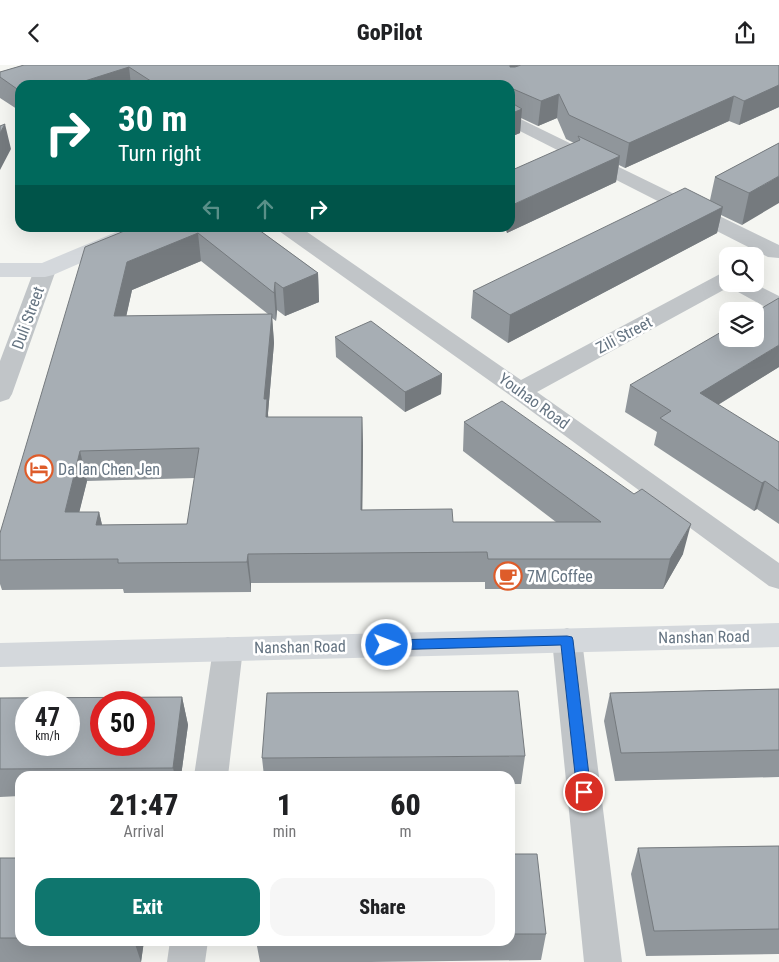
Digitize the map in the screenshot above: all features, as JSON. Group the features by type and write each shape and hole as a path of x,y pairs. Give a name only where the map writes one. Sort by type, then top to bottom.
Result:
{"main road":[{"path":"0,270 45,270 135,232"},
{"name":"Nanshan Road","path":"0,655 779,635"}],"street":[{"path":"515,121 778,252"},
{"name":"Youhao Road","path":"293,232 520,391 779,578"},
{"path":"764,259 778,252"},
{"name":"Duli Street","path":"0,394 45,270"},
{"name":"Zili Street","path":"520,391 719,284"},
{"path":"754,292 779,305"},
{"path":"567,640 603,962"},
{"path":"212,771 228,649"},
{"path":"186,962 188,946"}],"building":[{"path":"24,65 510,65 510,67 515,67 521,65 779,65 779,85 744,101 734,96 629,143 569,115 559,94 541,101 515,90 515,80 149,80 129,67 88,80 15,80 15,88 0,77 0,72"},
{"path":"515,105 522,109 515,112"},
{"path":"5,124 0,133 0,126"},
{"path":"578,136 620,156 515,204 515,169 580,140"},
{"path":"779,143 779,176 749,193 715,177"},
{"path":"685,188 723,207 510,315 473,291"},
{"path":"122,232 262,232 318,273 283,288 275,282 274,293 198,233 127,262 114,316 272,314 264,399 267,399 266,417 362,417 361,510 452,509 453,522 601,522 464,422 502,401 634,494 642,489 691,524 670,559 488,559 487,552 248,554 247,562 118,563 118,559 0,560 0,533 85,247","holes":["199,448 187,524 96,525 99,512 65,512 80,451"]},
{"path":"779,298 779,345 700,393 779,442 779,491 765,481 762,483 660,418 671,411 630,385 719,333 719,347 764,347 764,307"},
{"path":"371,321 442,374 405,392 335,337"},
{"path":"779,689 779,750 621,753 610,693"},
{"path":"518,691 525,756 262,758 267,693"},
{"path":"155,697 182,697 173,768 0,769 0,698 15,698 15,756 80,756 80,698 90,698 90,756 155,756"},
{"path":"779,846 779,929 654,931 638,848"},
{"path":"515,854 537,854 546,934 515,934"},
{"path":"0,858 15,858 15,938 0,938"}],"place":[{"name":"Da lan Chen Jen","path":"39,469"},
{"name":"7M Coffee","path":"508,576"}],"route":[{"path":"387,645 567,640 584,792"}]}
